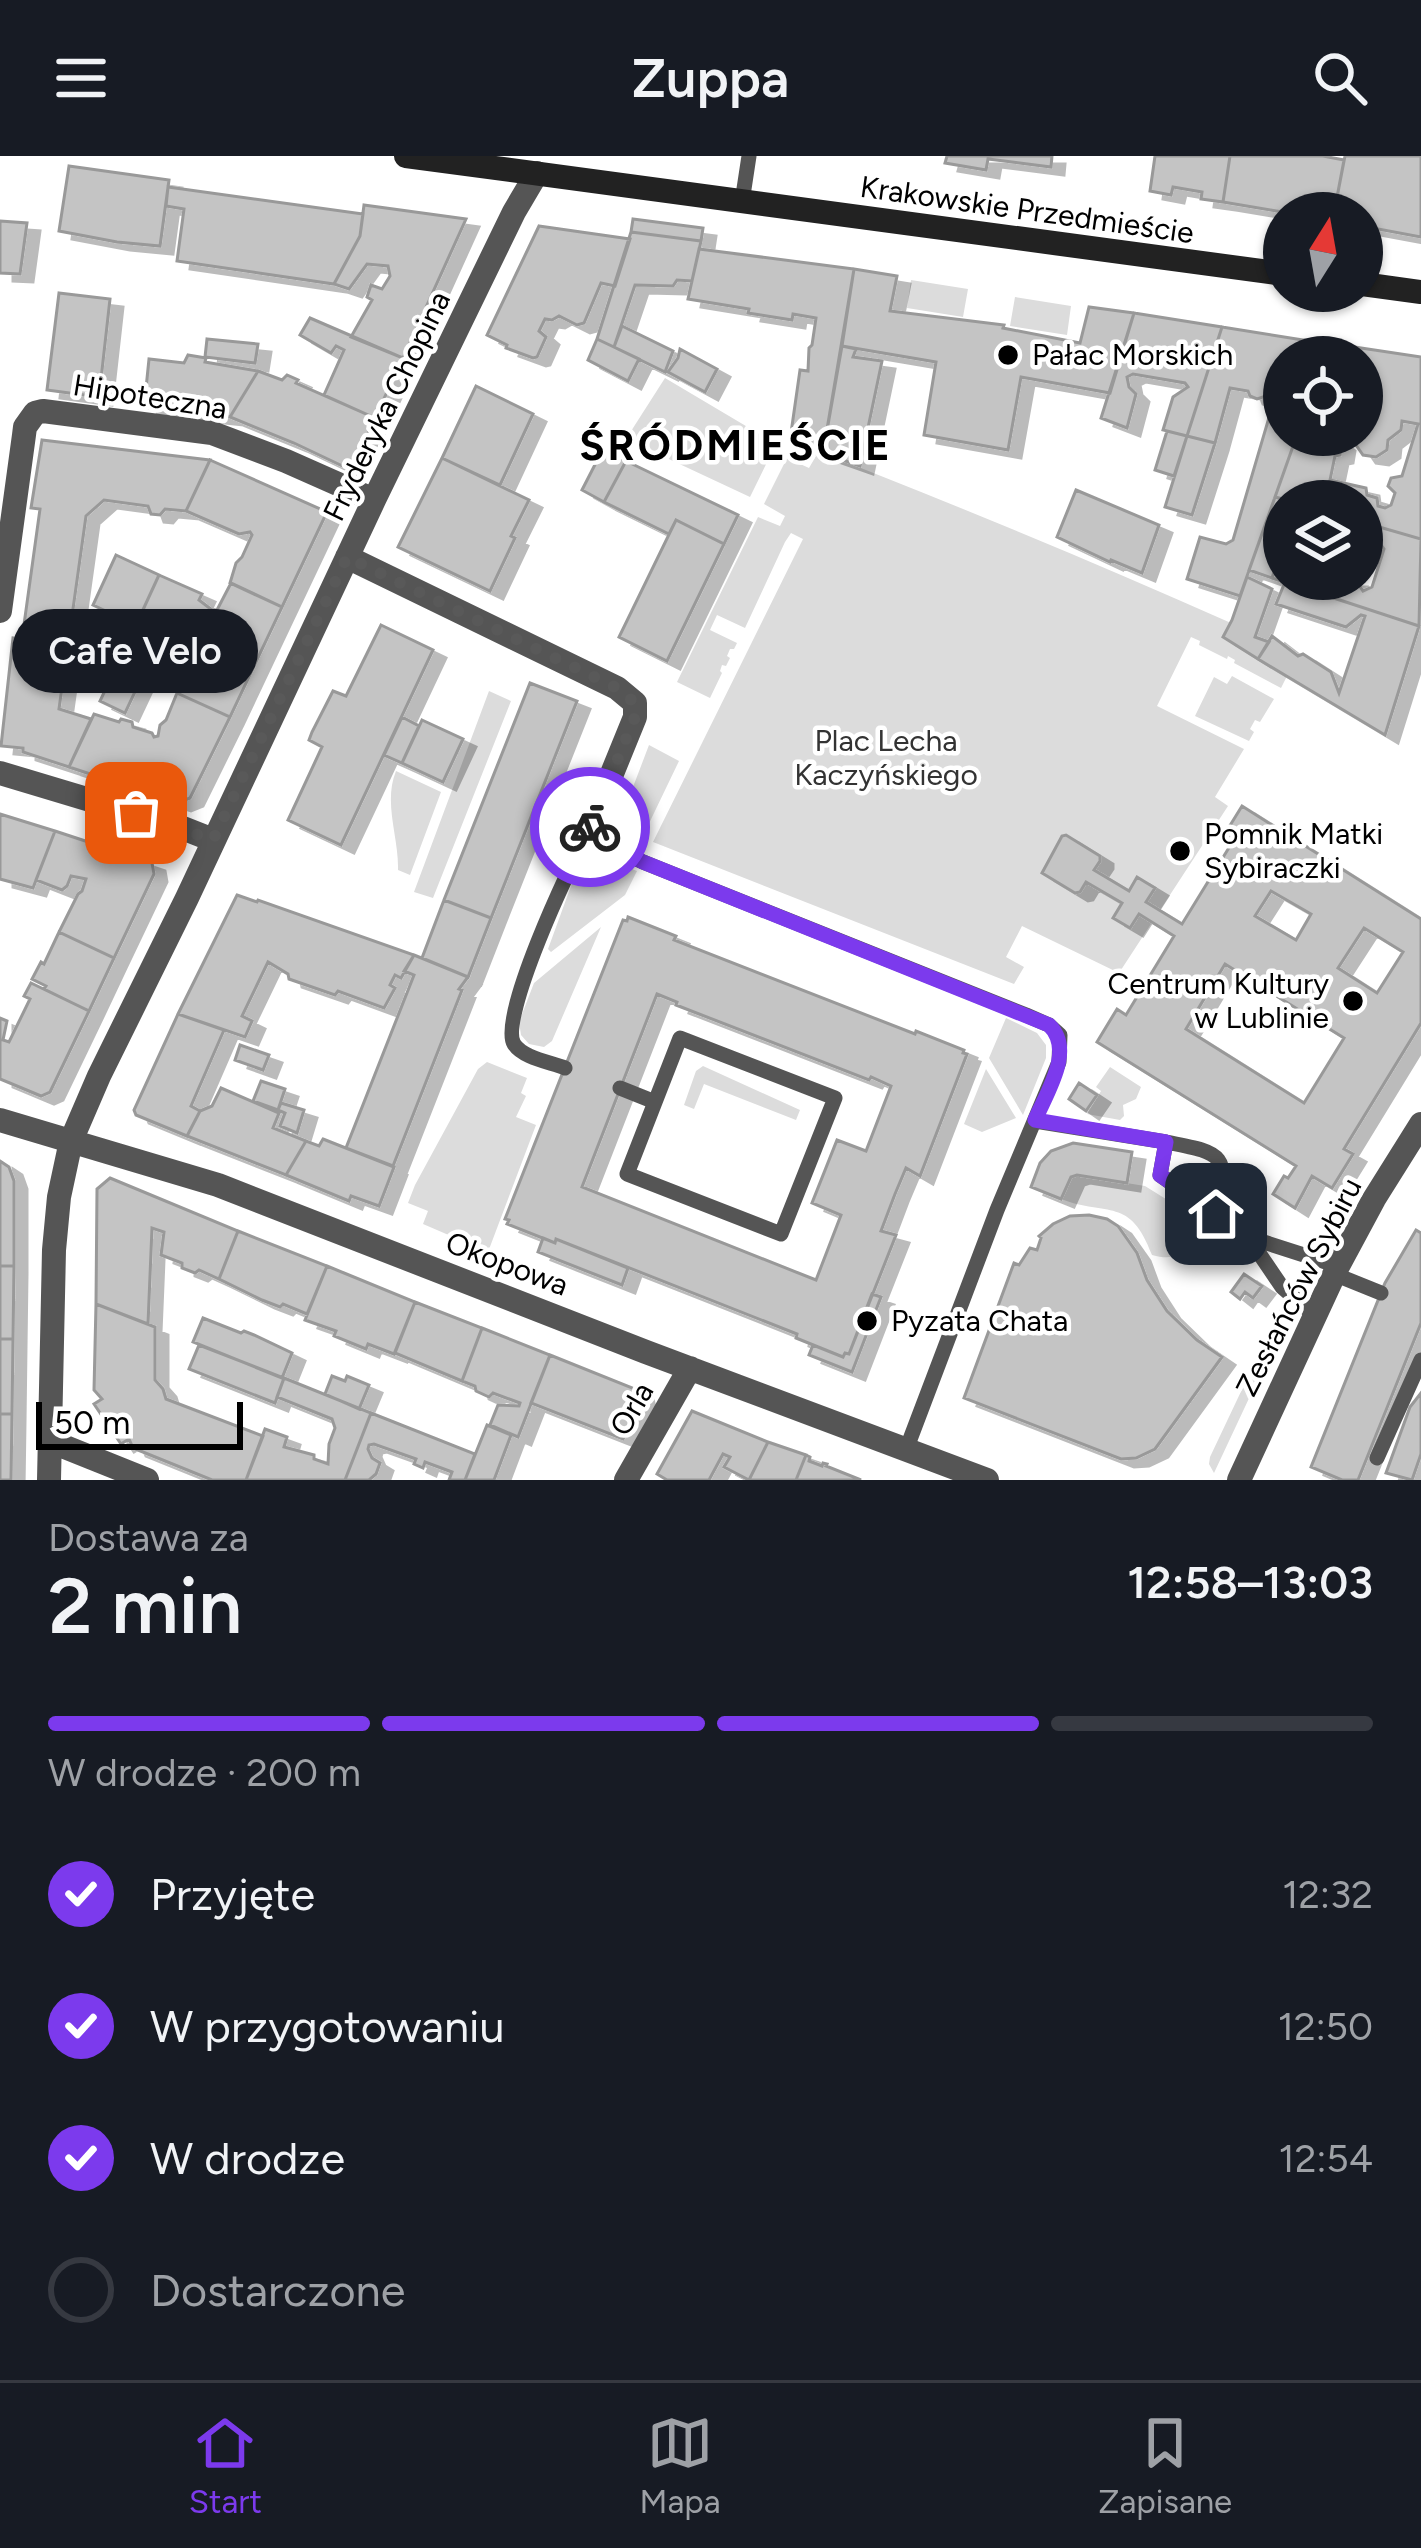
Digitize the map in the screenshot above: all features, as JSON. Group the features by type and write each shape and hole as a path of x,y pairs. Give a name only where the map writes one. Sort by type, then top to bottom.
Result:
{"street":[{"name":"Krakowskie Przedmieście","path":"406,156 550,168 742,202 1263,271"},
{"name":"Fryderyka Chopina","path":"49,1480 54,1250 71,1141 514,212 550,168"},
{"path":"1383,287 1421,292"},
{"name":"Hipoteczna","path":"0,610 23,435 34,413 212,433 374,500"},
{"path":"347,557 617,688 635,703 635,717 587,835"},
{"path":"0,772 213,840"},
{"name":"Okopowa","path":"0,1120 218,1185 987,1480"},
{"name":"Zesłańców Sybiru","path":"1239,1480 1336,1270 1421,1124"},
{"name":"Orla","path":"626,1480 690,1369"},
{"path":"50,1441 147,1480"}],"lane":[{"path":"742,202 749,156"},
{"path":"565,1068 520,1051 511,1040 510,1028 562,885 587,835 643,862 1049,1025 1060,1035 1061,1049 1035,1120 906,1450"},
{"path":"680,1038 835,1098 781,1234 627,1174 655,1102 680,1038"},
{"path":"620,1088 655,1102"},
{"path":"1035,1120 1210,1151 1221,1168 1216,1214"},
{"path":"1166,1142 1160,1175 1247,1237 1336,1270 1381,1293"},
{"path":"1247,1237 1282,1287 1313,1315"},
{"path":"1377,1458 1421,1360"}],"green space":[{"path":"911,280 968,289 963,317 907,308"},
{"path":"1015,297 1071,306 1067,335 1010,326"},
{"path":"665,378 776,444 750,497 626,439"},
{"name":"Plac Lecha Kaczyńskiego","path":"790,440 1231,623 1224,638 1287,676 1281,688 1191,637 1157,706 1244,749 1215,797 1228,806 1119,973 1022,926 1006,957 1024,967 1014,984 653,842 803,539 791,533 785,542 745,628 717,615 710,630 737,643 730,649 726,666 722,665 710,698 677,682 758,517 780,526 785,516 764,504 787,458 809,468 816,456"},
{"path":"1232,676 1274,699 1260,722 1255,720 1249,741 1195,716 1214,677 1227,684"},
{"path":"489,691 511,701 433,898 414,892"},
{"path":"649,745 679,761 642,838 628,830 622,816"},
{"path":"396,771 441,792 410,875 398,870 391,808"},
{"path":"596,858 637,871 625,895 551,952 548,949 575,875 585,862"},
{"path":"601,927 552,1041 544,1047 529,1044 519,1022 534,983"},
{"path":"1006,1018 1037,1033 1046,1045 1046,1058 1023,1115 989,1058"},
{"path":"487,1062 527,1078 521,1093 526,1096 516,1117 536,1125 488,1252 423,1224 428,1211 408,1203 478,1069"},
{"path":"703,1066 800,1110 796,1120 704,1084 694,1109 684,1105 696,1071"},
{"path":"1110,1067 1141,1087 1136,1099 1123,1105 1120,1120 1087,1114 1101,1091 1096,1087"},
{"path":"986,1069 1016,1118 982,1132 964,1124"},
{"path":"1071,1177 1145,1186 1201,1221 1178,1255 1152,1255 1144,1236 1126,1216 1061,1199"},
{"path":"1282,1305 1282,1328 1214,1473 1210,1457"}],"building":[{"path":"947,156 1052,156 1051,167 988,159 986,170 945,163"},
{"path":"1155,156 1230,156 1223,202 1173,187 1171,195 1150,191"},
{"path":"1230,156 1344,160 1338,192 1263,192 1263,209 1223,202"},
{"path":"1345,156 1421,156 1421,237 1383,230 1383,192 1338,192"},
{"path":"69,166 169,180 160,246 59,231"},
{"path":"168,187 363,214 360,236 334,284 177,261 184,209 166,206"},
{"path":"364,205 466,219 403,358 351,337 372,300 367,297 371,285 382,289 390,276 388,266 367,264 349,289 334,284 360,236"},
{"path":"633,219 703,228 701,241 631,232"},
{"path":"0,221 27,223 20,274 0,273"},
{"path":"539,226 630,239 615,286 601,283 584,323 577,325 559,316 545,319 539,331 546,337 533,358 487,335"},
{"path":"631,232 701,241 692,281 677,280 673,286 635,285 614,347 597,339"},
{"path":"699,249 854,269 823,453 790,440 800,370 808,371 816,318 793,314 792,320 688,299"},
{"name":"Pałac Morskich","path":"854,269 897,276 890,311 1004,325 1080,343 1089,307 1134,313 1110,393 1021,377 1008,450 924,435 936,362 842,346"},
{"path":"59,293 110,299 99,397 47,390"},
{"path":"1134,313 1222,327 1187,436 1163,430 1173,397 1188,387 1185,383 1133,374 1127,377 1136,394 1127,428 1101,418"},
{"path":"310,318 403,358 375,418 324,395 344,350 336,346 331,353 300,335"},
{"path":"622,326 673,351 665,372 614,347"},
{"path":"1222,327 1278,336 1263,336 1263,397 1230,388 1215,443 1187,436"},
{"path":"207,339 258,344 255,363 205,357"},
{"path":"597,339 639,359 628,381 588,360"},
{"path":"842,346 856,349 853,357 882,361 860,466 823,453"},
{"path":"680,349 717,369 705,392 668,372"},
{"path":"1383,351 1421,357 1421,539 1383,528 1383,507 1391,505 1395,493 1388,486 1391,478 1402,476 1418,424 1402,421 1401,430 1388,440 1383,453"},
{"path":"188,355 258,371 230,417 144,408 149,359 184,363"},
{"path":"258,371 282,380 287,375 375,418 351,470 230,417"},
{"path":"476,386 533,414 500,485 442,458"},
{"path":"1167,431 1187,436 1174,476 1155,470"},
{"path":"1187,436 1215,443 1192,515 1165,507"},
{"path":"1263,438 1263,456 1290,456 1281,480 1263,480 1263,531 1240,596 1187,579 1200,537 1226,544 1233,540"},
{"path":"42,440 210,460 186,511 165,509 160,515 151,514 148,506 104,500 86,516 59,709 91,719 69,767 23,752 23,748 1,746 13,638 22,639 40,509 31,508"},
{"path":"603,449 626,461 604,502 582,490"},
{"path":"1290,456 1335,456 1330,480 1281,480"},
{"path":"442,458 529,500 490,591 398,547"},
{"path":"210,460 327,512 282,607 230,583 250,532 239,534 186,511"},
{"path":"626,461 738,515 724,544 676,520 669,534 604,502"},
{"path":"1076,490 1159,525 1142,573 1057,537"},
{"path":"676,520 724,544 667,661 619,637"},
{"path":"1383,528 1421,539 1419,626 1340,600 1383,600"},
{"path":"1263,531 1263,575 1249,570"},
{"path":"116,555 159,575 136,625 93,605"},
{"path":"159,575 202,594 199,600 212,610 217,610 231,583 282,607 230,717 177,693 186,663 198,646 186,649 136,625"},
{"path":"1247,577 1263,585 1263,600 1268,600 1255,637 1269,642 1258,659 1223,637"},
{"path":"1278,600 1340,600 1419,626 1385,735 1258,659 1272,636 1331,672 1339,693 1365,616 1346,627 1276,604"},
{"path":"381,625 433,650 341,845 288,820 322,747 309,740 312,732 333,691 346,696"},
{"path":"118,626 132,633 118,664 103,657"},
{"path":"117,665 142,677 125,713 100,701"},
{"path":"530,683 577,701 491,918 444,900"},
{"path":"177,693 230,717 190,798 178,803 69,767 94,714 132,722 133,727 158,736"},
{"path":"402,717 419,726 402,763 384,755"},
{"path":"422,720 463,739 443,782 402,763"},
{"name":"Centrum Kultury w Lublinie","path":"1242,806 1421,919 1421,1023 1344,1149 1353,1154 1332,1188 1312,1176 1295,1208 1273,1194 1296,1166 1097,1042 1117,1009 1126,1015 1174,936 1139,914 1130,928 1113,918 1122,903 1086,882 1075,893 1042,873 1066,835 1100,856 1094,870 1129,891 1137,877 1155,888 1146,902 1182,924 1230,846 1221,840","holes":["1271,891 1311,914 1296,940 1255,916","1364,928 1403,952 1377,993 1338,968","1225,964 1344,1038 1304,1103 1186,1029"]},
{"path":"0,814 55,831 33,888 0,879"},
{"path":"55,831 152,863 154,874 114,958 59,932 86,879 71,876 62,890 36,880"},
{"path":"237,895 414,955 401,978 395,975 390,985 395,988 384,1008 289,979 268,962 242,1016 252,1021 245,1037 178,1014"},
{"path":"444,900 491,918 468,977 422,958"},
{"path":"628,917 676,936 674,940 967,1054 920,1176 906,1168 895,1194 881,1231 896,1235 849,1354 843,1357 796,1338 797,1334 507,1224 505,1219 623,920","holes":["657,994 891,1086 866,1151 837,1140 812,1203 841,1215 816,1280 582,1187"]},
{"path":"59,932 114,958 89,1011 32,979"},
{"path":"414,955 468,977 459,989 393,1166 346,1148 414,975 404,971"},
{"path":"31,983 89,1011 50,1092 41,1096 0,1079 0,1018 7,1021 3,1040 9,1042 30,999 24,996"},
{"path":"178,1014 224,1030 191,1106 200,1111 187,1136 136,1115 134,1110"},
{"path":"240,1045 269,1055 263,1070 235,1060"},
{"path":"261,1081 285,1089 278,1110 253,1101"},
{"path":"1079,1083 1097,1095 1086,1111 1069,1099"},
{"path":"221,1088 279,1113 273,1128 306,1141 286,1175 187,1136 200,1111 212,1106"},
{"path":"281,1103 304,1110 297,1133 280,1126 285,1113 278,1110"},
{"path":"323,1139 394,1167 379,1206 351,1196 349,1201 286,1175 306,1141 319,1146"},
{"path":"1073,1143 1132,1152 1127,1183 1077,1175 1071,1177 1061,1199 1031,1187 1040,1163 1051,1151"},
{"path":"0,1161 9,1167 14,1181 14,1266 0,1266"},
{"path":"110,1178 238,1231 219,1279 182,1268 182,1263 161,1255 164,1232 152,1228 148,1324 96,1304 97,1189"},
{"path":"1089,1215 1118,1226 1167,1311 1222,1357 1155,1449 1136,1458 1121,1459 964,1398 1014,1263 1019,1265 1030,1248 1037,1250 1039,1236 1053,1224 1070,1216"},
{"path":"1416,1230 1421,1233 1421,1323 1358,1480 1342,1480 1311,1467 1385,1283"},
{"path":"238,1231 327,1266 307,1314 262,1300 219,1279"},
{"path":"543,1238 628,1268 622,1285 538,1252"},
{"path":"0,1266 14,1266 13,1339 0,1339"},
{"path":"327,1266 415,1302 394,1354 368,1344 366,1349 305,1320"},
{"path":"1244,1274 1262,1286 1253,1298 1245,1292 1240,1299 1231,1292"},
{"name":"Pyzata Chata","path":"872,1294 881,1297 852,1372 809,1355 813,1345 843,1357 849,1354"},
{"path":"415,1302 482,1328 462,1381 395,1353"},
{"path":"96,1304 155,1327 155,1380 166,1399 263,1436 246,1480 212,1480 133,1448 129,1439 121,1444 94,1404 102,1399 94,1390"},
{"path":"203,1318 292,1353 282,1378 193,1342"},
{"path":"482,1328 550,1355 518,1437 490,1425 498,1405 520,1403 493,1393 489,1397 462,1381"},
{"path":"0,1339 13,1339 12,1414 0,1414"},
{"path":"199,1345 284,1378 275,1403 189,1369"},
{"path":"550,1355 640,1391 643,1403 623,1439 531,1403"},
{"path":"332,1376 369,1385 359,1409 325,1394"},
{"path":"284,1378 371,1413 345,1480 246,1480 265,1429 287,1437 284,1447 328,1464 335,1428 332,1419 277,1397"},
{"path":"1421,1393 1421,1454 1412,1480 1386,1473 1410,1407"},
{"path":"692,1411 768,1442 749,1480 724,1467 730,1457 723,1454 709,1480 667,1480 657,1474"},
{"path":"371,1413 475,1454 465,1480 449,1480 452,1472 425,1462 423,1468 414,1464 416,1459 374,1444 368,1449 380,1463 376,1474 369,1480 345,1480"},
{"path":"0,1414 12,1414 11,1480 0,1480"},
{"path":"487,1425 511,1435 494,1480 465,1480"},
{"path":"768,1442 806,1455 796,1480 749,1480"},
{"path":"806,1455 809,1461 861,1480 796,1480"}],"way so far":[{"path":"136,813 213,840 347,557 617,688 635,703 635,717 590,827"}],"place":[{"name":"Pałac Morskich","path":"1008,355"},
{"name":"Cafe Velo","path":"136,813"},
{"name":"Pomnik Matki Sybiraczki","path":"1180,851"},
{"name":"Centrum Kultury w Lublinie","path":"1353,1001"},
{"name":"Pyzata Chata","path":"867,1321"}],"district":[{"name":"ŚRÓDMIEŚCIE","path":"736,445"}],"route":[{"path":"590,827 587,835 643,862 1049,1025 1060,1035 1061,1049 1035,1120 1166,1142 1160,1175 1216,1214"}]}
